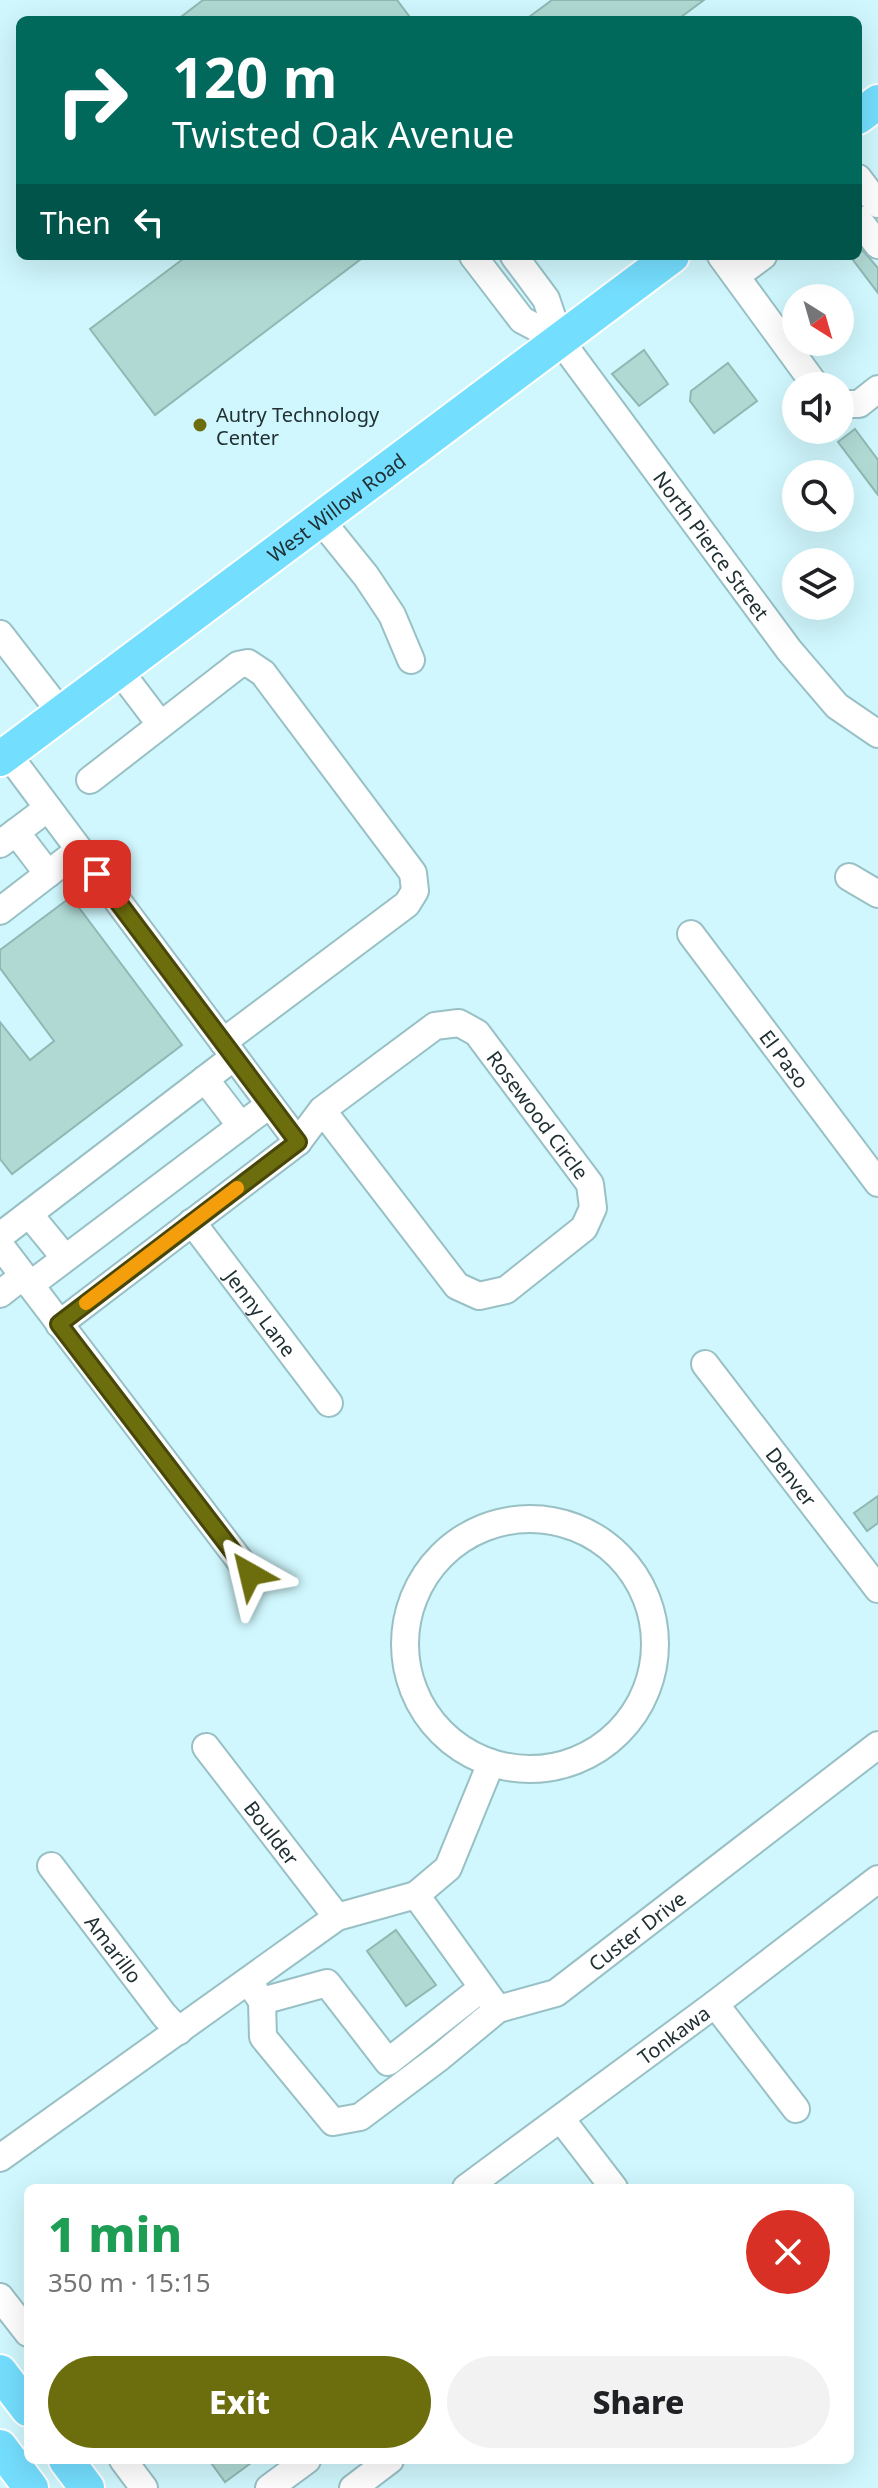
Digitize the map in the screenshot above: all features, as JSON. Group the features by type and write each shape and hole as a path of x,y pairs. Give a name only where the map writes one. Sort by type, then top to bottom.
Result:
{"main road":[{"name":"West Willow Road","path":"4,756 667,260"},
{"path":"0,2372 24,2404"},
{"path":"0,2447 31,2488"},
{"path":"69,2464 87,2488"}],"street":[{"path":"862,224 878,245"},
{"path":"476,260 522,320 560,340"},
{"path":"517,260 546,299 560,340"},
{"path":"749,260 729,266 806,372"},
{"name":"North Pierce Street","path":"560,340 789,650 837,706 878,734"},
{"path":"854,404 859,404 878,389"},
{"path":"320,519 366,576 392,615 411,660"},
{"path":"0,634 9,664 61,713"},
{"path":"0,1236 205,1079 228,1050 407,904 415,891 413,873 263,673 248,663 238,665 90,780"},
{"path":"119,670 160,724"},
{"path":"4,756 48,808 298,1142"},
{"path":"48,808 8,838 48,874"},
{"path":"0,911 79,850"},
{"path":"849,877 878,894"},
{"name":"El Paso","path":"691,934 878,1183"},
{"name":"Rosewood Circle","path":"459,1023 477,1033 590,1184 593,1208 584,1228 506,1290 479,1296 457,1286 322,1110 435,1026 459,1023"},
{"path":"205,1079 241,1126"},
{"path":"0,1294 65,1258 269,1105"},
{"path":"59,1324 298,1142 322,1110"},
{"path":"29,1214 65,1258"},
{"name":"Jenny Lane","path":"192,1222 329,1403"},
{"path":"0,1245 250,1574"},
{"name":"Denver","path":"705,1364 878,1589"},
{"path":"513,1519 557,1520 609,1544 638,1576 654,1617 651,1682 630,1720 599,1749 558,1766 514,1768 491,1763 472,1755 443,1734 417,1699 405,1657 408,1613 426,1573 472,1532 513,1519"},
{"name":"Custer Drive","path":"498,2009 556,1993 878,1745"},
{"name":"Boulder","path":"206,1747 337,1917"},
{"path":"0,2158 179,2031 255,1991 337,1917 416,1895 448,1868 491,1763"},
{"name":"Amarillo","path":"51,1866 179,2031"},
{"name":"Tonkawa","path":"472,2184 878,1879"},
{"path":"255,1991 263,2037 333,2122 360,2117 498,2009 416,1895"},
{"path":"255,1991 327,1983 405,2084"},
{"path":"388,2062 482,1988"},
{"path":"715,2004 796,2109"},
{"path":"561,2119 611,2184"},
{"path":"0,2297 24,2328"},
{"path":"126,2464 144,2488"},
{"path":"269,2488 302,2464"},
{"path":"353,2488 385,2464"}],"building":[{"path":"203,0 397,0 409,16 182,16"},
{"path":"552,0 704,0 682,16 530,16"},
{"path":"862,250 878,268 878,293 853,260 862,260"},
{"path":"182,260 360,260 155,415 90,329"},
{"path":"644,350 668,384 639,406 612,374"},
{"path":"728,363 757,401 714,433 690,401 691,391"},
{"path":"854,430 878,460 878,495 840,444 854,444"},
{"path":"71,897 182,1045 12,1174 0,1159 0,1022 30,1060 54,1041 0,968 0,950"},
{"path":"878,1496 878,1523 867,1531 854,1513"},
{"path":"396,1930 436,1985 406,2006 367,1951"},
{"path":"212,2464 250,2464 225,2482"}],"slow traffic":[{"path":"86,1303 237,1188"}],"place":[{"name":"Autry Technology Center","path":"200,425"}],"route":[{"path":"97,874 298,1142 59,1324 250,1574"}]}
